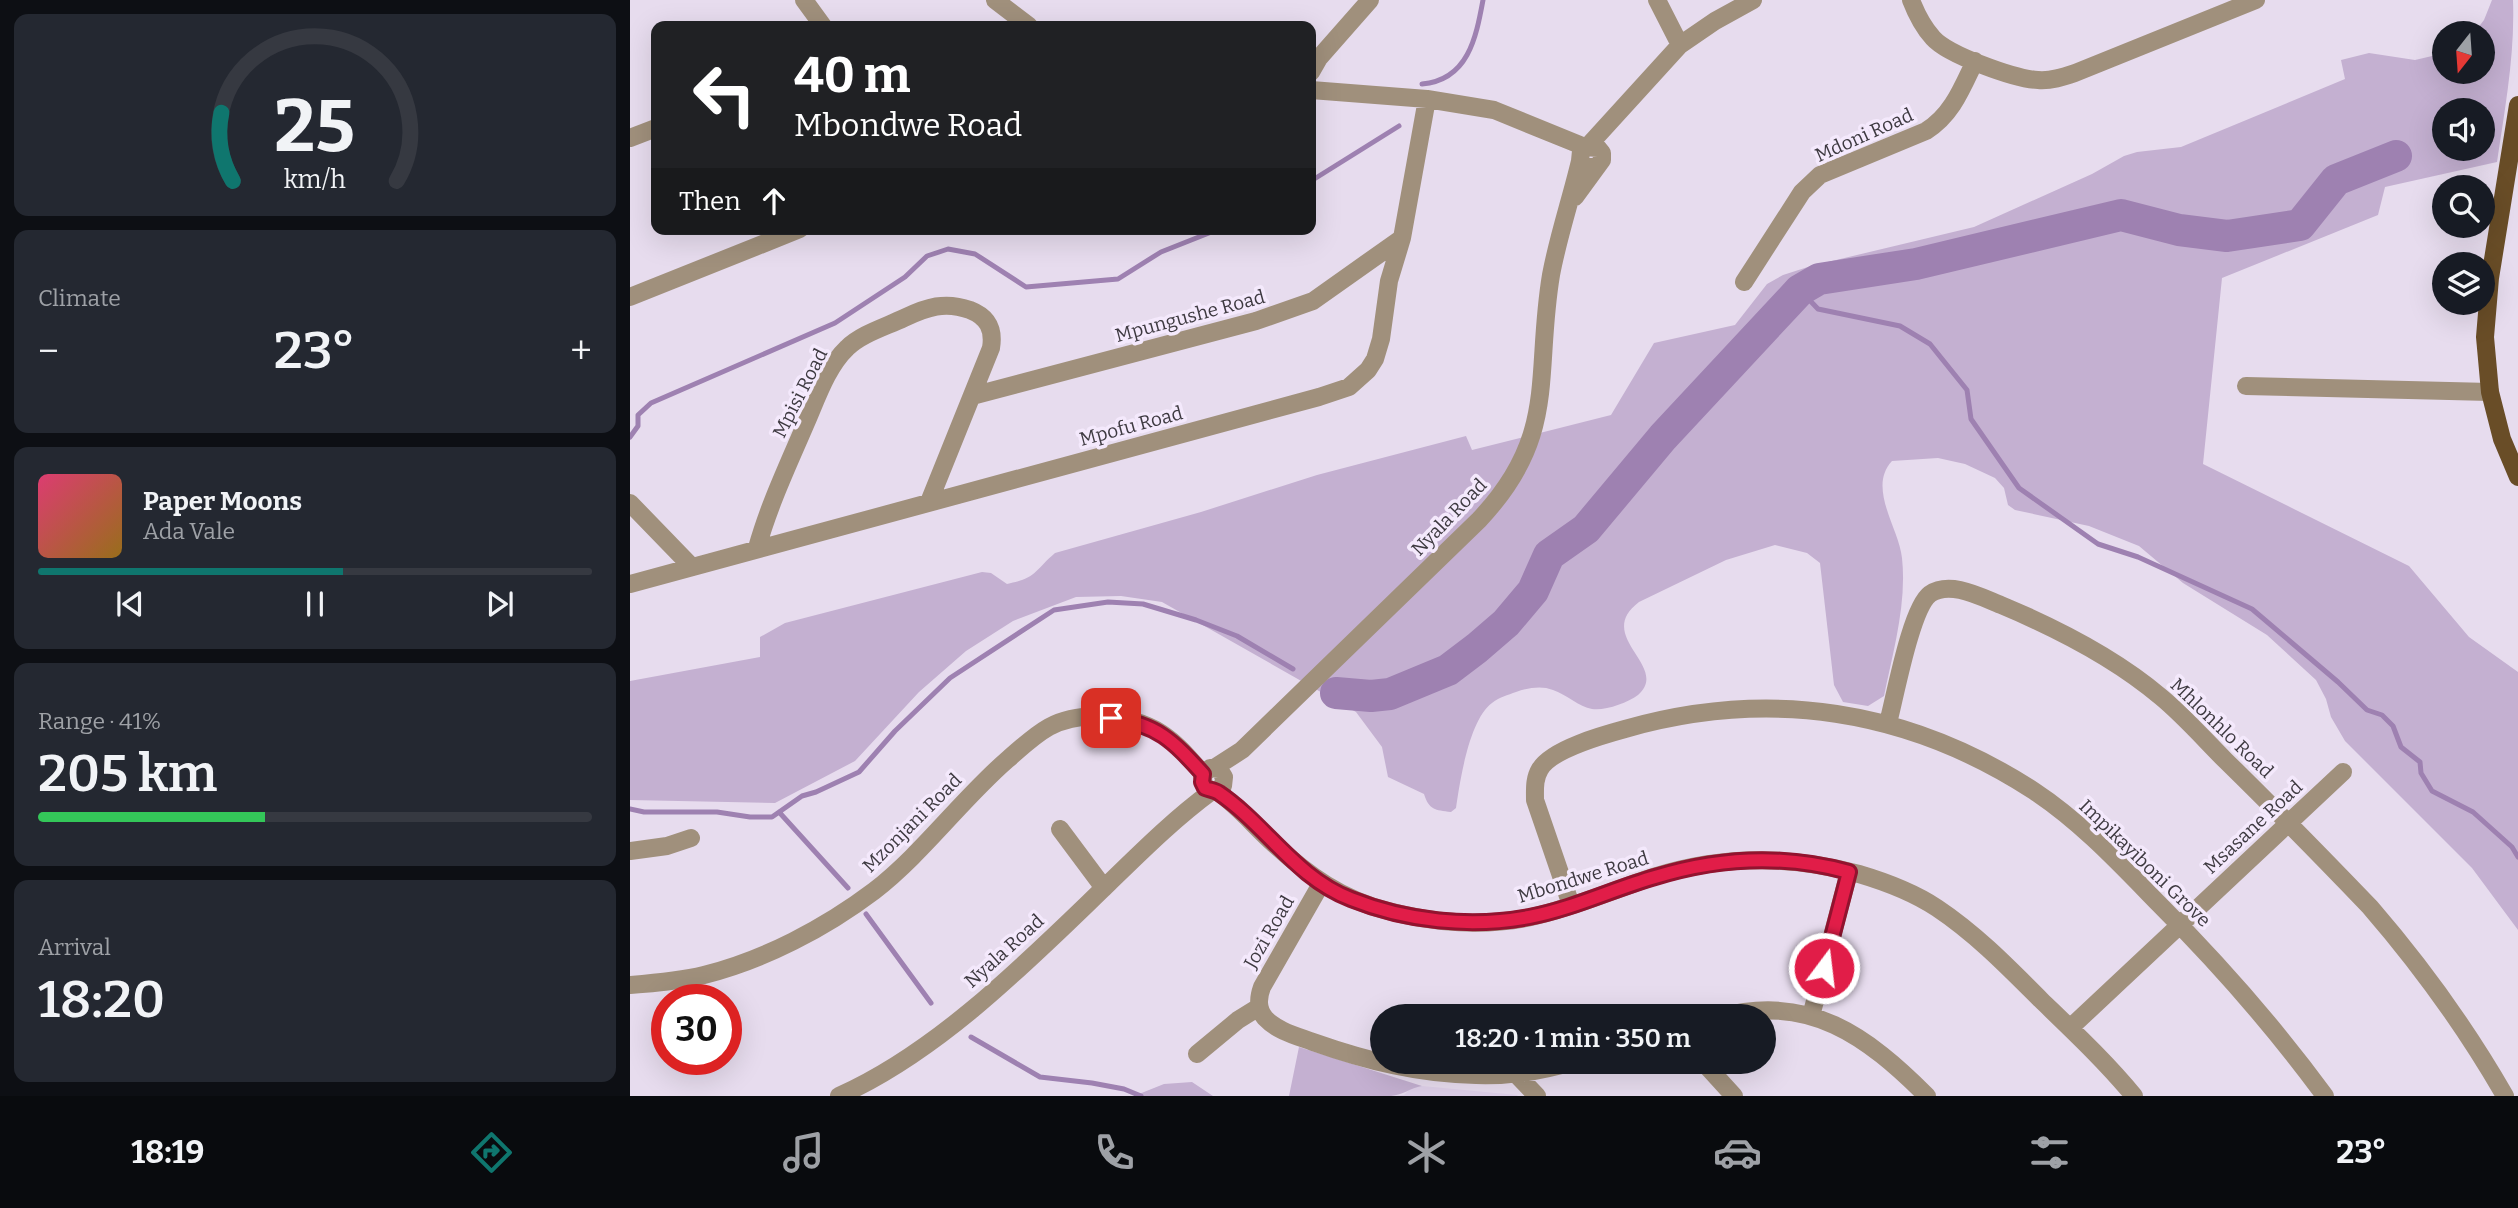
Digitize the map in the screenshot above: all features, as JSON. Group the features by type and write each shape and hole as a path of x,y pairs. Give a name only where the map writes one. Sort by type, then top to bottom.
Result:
{"main road":[{"path":"2518,105 2490,278 2485,337 2490,392 2502,439 2518,477"}],"street":[{"path":"804,0 819,21"},
{"path":"995,0 1022,21"},
{"path":"1316,64 1370,0"},
{"path":"1657,0 1681,45"},
{"name":"Nyala Road","path":"839,1096 859,1087 929,1044 982,1000 1180,815 1242,750 1479,520 1515,474 1533,435 1539,412 1551,276 1569,206 1588,155 1618,113 1681,45 1715,21 1754,0"},
{"path":"1911,0 1933,39 1952,51 2025,79 2053,80 2256,0"},
{"name":"Mdoni Road","path":"1744,282 1811,183 1831,169 1938,124 1953,104 1975,61"},
{"path":"1316,90 1427,99 1494,110 1542,130 1588,155"},
{"name":"Mpofu Road","path":"630,584 1306,401 1349,387 1368,370 1375,359 1381,339 1427,99"},
{"path":"630,138 651,130"},
{"path":"630,297 785,235"},
{"name":"Mpungushe Road","path":"972,396 1256,321 1313,301 1402,238"},
{"name":"Mpisi Road","path":"758,548 767,513 822,386 847,347 923,309 942,304 968,309 987,321 993,334 991,348 929,502"},
{"path":"2246,386 2490,392"},
{"path":"630,503 691,566"},
{"name":"Mhlonhlo Road","path":"1888,723 1911,631 1927,596 1938,589 1968,592 2029,617 2092,651 2144,683 2180,713 2289,823 2396,937 2450,1009 2505,1096"},
{"name":"Impikayiboni Grove","path":"1572,905 1535,800 1535,783 1540,769 1557,754 1602,735 1646,722 1742,708 1790,708 1847,714 1888,723 1951,745 2035,792 2091,836 2180,925 2236,986 2325,1096"},
{"name":"Mzonjani Road","path":"630,985 704,975 813,931 876,890 994,771 1032,738 1060,722 1096,717 1133,721 1150,727 1172,741 1214,781"},
{"name":"Msasane Road","path":"2070,1028 2343,772"},
{"name":"Mbondwe Road","path":"1214,781 1273,843 1321,884 1349,899 1387,911 1423,918 1464,922 1531,917 1656,877 1724,861 1794,860 1886,883 1913,894 1954,919 1995,954 2134,1096"},
{"path":"1060,829 1104,888"},
{"path":"630,851 667,846 691,838"},
{"path":"1811,1016 1849,872"},
{"name":"Jozi Road","path":"1259,1007 1259,997 1270,971 1321,884"},
{"path":"1197,1054 1238,1020 1259,1007 1274,1026 1290,1034 1370,1061"},
{"path":"1776,1011 1811,1016 1866,1041 1927,1096"},
{"path":"1517,1074 1537,1096"},
{"path":"1714,1074 1734,1096"}],"shaded area":[{"path":"2492,0 2513,0 2511,61 2497,162 2385,187 2378,215 2222,278 2203,464 2409,566 2469,637 2518,672 2518,930 2472,868 2345,741 2331,717 2326,699 2316,680 2267,635 2183,583 2139,546 2089,526 2015,510 2008,505 2004,488 1995,478 1965,464 1938,458 1892,461 1885,472 1883,496 1900,546 1903,593 1884,696 1868,706 1843,702 1834,685 1820,563 1807,553 1775,545 1726,560 1639,602 1627,615 1624,627 1627,639 1646,673 1646,684 1633,698 1609,708 1592,709 1558,692 1539,687 1516,692 1492,703 1477,723 1463,767 1456,808 1451,812 1437,810 1431,806 1424,794 1388,777 1382,747 1356,712 1162,602 1121,596 1076,597 1013,621 966,651 919,692 855,761 775,803 630,800 630,681 760,657 760,637 785,623 982,572 991,573 1007,584 1017,582 1034,573 1055,553 1201,512 1317,475 1466,436 1472,450 1611,415 1654,343 1735,325 1767,284 1783,275 1974,227 2092,174 2124,156 2181,147 2345,79 2341,60 2369,53 2415,60 2432,56 2432,84 2496,84 2496,21 2483,21"},
{"path":"1299,1047 1370,1070 1370,1074 1384,1074 1422,1086 1391,1096 1289,1096"},
{"path":"1192,1082 1213,1096 1134,1096 1164,1084"},
{"path":"1422,1086 1518,1096 1391,1096 1404,1095 1411,1088"}],"waterway":[{"path":"1422,84 1438,81 1460,66 1473,42 1483,0"},
{"path":"1316,178 1399,126"},
{"path":"1336,693 1371,696 1390,694 1448,670 1477,648 1506,623 1533,591 1549,555 1586,529 1663,437 1800,290 1819,279 1916,264 2121,215 2179,230 2227,236 2300,225 2336,180 2396,156"},
{"path":"630,437 638,426 638,415 651,403 835,323 905,277 927,256 948,249 975,254 1026,287 1118,279 1161,252 1204,235"},
{"path":"1800,290 1818,309 1900,326 1930,344 1967,390 1971,419 2019,488 2098,544 2138,557 2252,609 2367,710 2382,715 2393,726 2401,747 2420,762 2421,773 2432,791 2473,812 2512,847 2518,857"},
{"path":"630,809 644,812 717,812 772,817 802,796 859,772 895,731 950,678 1054,610 1108,602 1143,604 1237,636 1293,669"},
{"path":"779,812 848,888"},
{"path":"866,914 931,1003"},
{"path":"971,1037 1040,1077 1124,1089 1141,1096"}],"route":[{"path":"1111,718 1133,721 1161,733 1182,750 1203,774 1202,782 1205,788 1216,791 1244,813 1273,843 1321,884 1349,899 1387,911 1464,922 1531,917 1656,877 1724,861 1794,860 1849,872 1824,968"}]}
